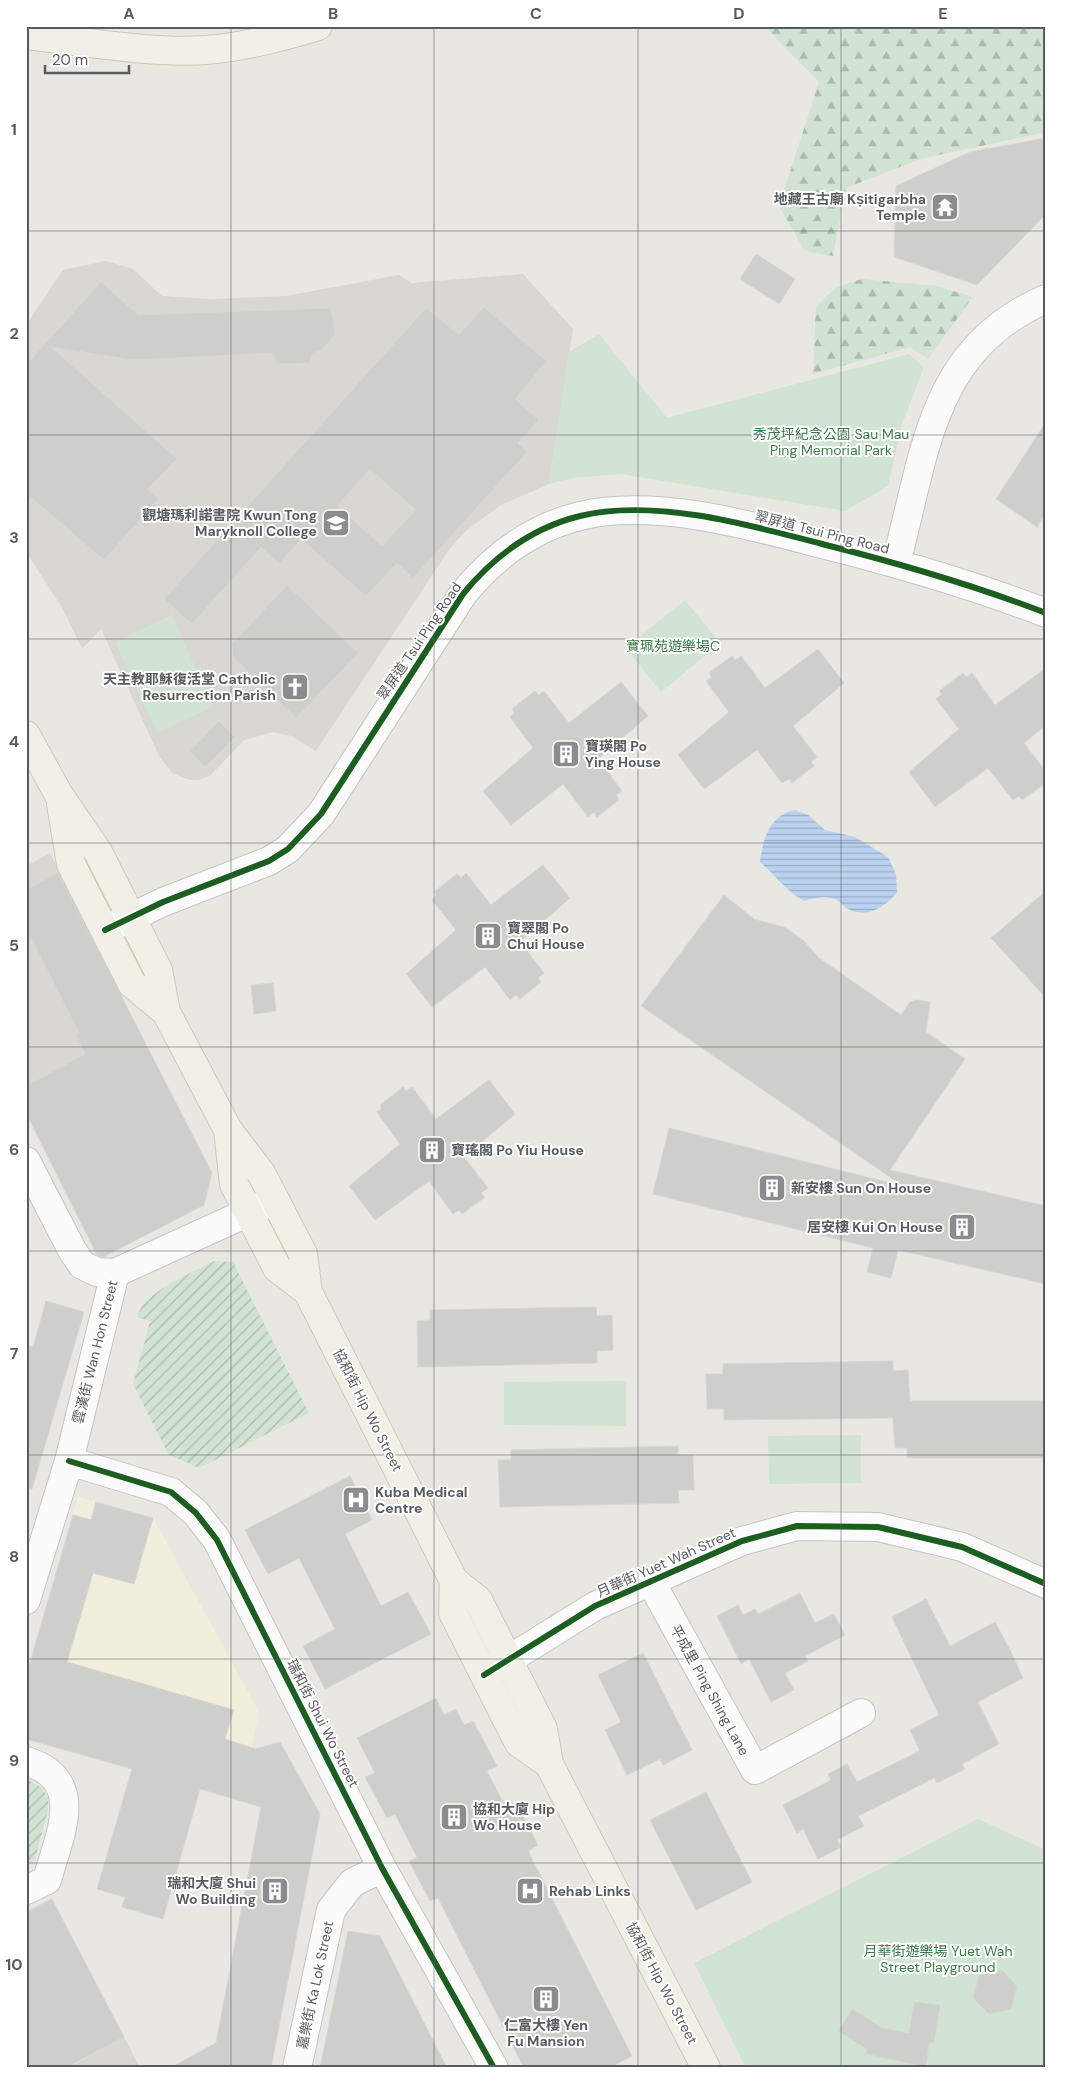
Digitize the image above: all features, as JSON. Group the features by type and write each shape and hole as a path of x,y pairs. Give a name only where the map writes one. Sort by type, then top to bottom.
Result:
{"main road":[{"path":"26,35 117,46 204,50 272,40 318,26"},
{"name":"協和街 Hip Wo Street","path":"26,735 59,795 98,852 132,917 158,970 166,1012 228,1130 261,1173 303,1254 308,1292 454,1581 478,1600 544,1729 550,1764 706,2068"},
{"name":"協和街 Hip Wo Street","path":"59,795 71,864 132,984 166,1012"},
{"name":"協和街 Hip Wo Street","path":"228,1130 234,1184 248,1213 278,1268 308,1292"},
{"name":"協和街 Hip Wo Street","path":"454,1581 453,1613 518,1743 550,1764"}],"street":[{"path":"896,563 929,437 942,398 951,381 962,363 992,330 1012,316 1046,298"},
{"name":"翠屏道 Tsui Ping Road","path":"105,930 132,917 269,861 288,849 321,814 464,594 496,558 536,532 580,516 603,512 641,511 704,516 896,563 1002,596 1046,613"},
{"path":"26,1161 72,1250 82,1265 97,1272 115,1274"},
{"name":"雲漢街 Wan Hon Street","path":"26,1600 68,1461 115,1274 275,1200"},
{"name":"瑞和街 Shui Wo Street","path":"68,1461 171,1492 196,1513 217,1540 382,1868 494,2068"},
{"name":"月華街 Yuet Wah Street","path":"484,1675 596,1606 742,1542 797,1526 878,1527 897,1531 962,1547 1046,1584"},
{"name":"平成里 Ping Shing Lane","path":"651,1582 755,1770 862,1713"},
{"path":"26,1761 39,1765 54,1776 64,1793 65,1811 47,1880 26,1890"},
{"name":"嘉樂街 Ka Lok Street","path":"297,2068 331,1910 352,1883 382,1868"}],"shaded area":[{"name":"觀塘瑪利諾書院 Kwun Tong Maryknoll College","path":"106,261 133,269 162,296 210,299 286,296 399,275 411,283 523,274 573,329 549,484 501,505 467,530 450,548 316,751 291,736 273,732 244,740 210,776 199,780 190,780 172,773 159,756 101,629 82,649 63,609 26,552 26,325 63,270"},
{"path":"50,853 137,1026 26,1086 26,866"},
{"path":"78,1497 153,1518 259,1712 241,1801 26,1739 26,1676"},
{"path":"124,2037 140,2068 67,2068"}],"green space":[{"path":"778,26 1046,26 1046,132 920,159 846,188 833,256 805,251 779,206 819,82 766,28"},
{"path":"862,279 937,286 973,297 928,359 910,347 813,374 816,306 837,287"},
{"name":"秀茂坪紀念公園 Sau Mau Ping Memorial Park","path":"599,334 667,418 909,354 924,367 902,424 888,486 845,511 621,474 573,478 549,484 569,352"},
{"name":"寶珮苑遊樂場C","path":"685,600 720,643 661,692 626,648"},
{"path":"172,615 213,707 157,733 115,642"},
{"path":"214,1261 233,1262 309,1413 199,1468 168,1454 133,1384 150,1321 137,1317 141,1308 158,1291"},
{"path":"626,1381 626,1426 504,1425 504,1382"},
{"path":"861,1435 861,1483 769,1484 768,1436"},
{"path":"26,1779 42,1788 48,1798 48,1810 35,1859 26,1868"},
{"name":"月華街遊樂場 Yuet Wah Street Playground","path":"978,1819 1046,1850 1046,2068 746,2068 694,1963"}],"water":[{"path":"795,810 808,815 825,830 855,837 888,857 896,874 897,893 881,907 862,913 848,909 832,898 825,897 804,901 792,893 760,862 763,844 769,829 779,817"}],"building":[{"name":"地藏王古廟 Kṣitigarbha Temple","path":"1046,138 1046,214 977,285 894,257 896,186 970,152"},
{"path":"756,254 795,279 779,304 740,279"},
{"path":"101,282 138,315 331,308 335,334 323,349 311,354 310,363 276,364 273,353 134,360 51,347 177,459 147,489 158,499 104,560 26,493 26,365"},
{"path":"484,307 546,361 515,399 539,420 518,443 527,452 413,578 397,563 366,596 301,539 279,564 261,547 192,624 164,599 426,308 459,335","holes":["370,469 416,510 382,546 337,506"]},
{"path":"1046,422 1046,513 1037,527 996,499"},
{"name":"天主教耶穌復活堂 Catholic Resurrection Parish","path":"287,585 358,653 296,718 233,657 232,644"},
{"path":"818,649 844,683 793,726 817,757 811,762 814,766 792,783 789,779 782,783 757,750 704,789 678,755 729,712 706,681 712,677 709,673 732,656 735,660 741,656 765,688"},
{"path":"1046,668 1046,725 1024,743 1046,772 1046,783 1022,800 1019,796 1013,800 988,768 935,807 909,772 959,729 936,699 942,694 939,691 963,673 966,677 972,673 995,705"},
{"name":"寶瑛閣 Po Ying House","path":"621,682 648,716 598,759 622,791 616,795 619,800 597,817 594,812 588,817 563,784 511,825 483,791 533,748 510,717 515,713 512,709 535,691 539,695 544,691 569,723"},
{"path":"219,721 235,737 205,767 190,751"},
{"name":"寶翠閣 Po Chui House","path":"543,865 570,898 520,942 544,973 538,978 541,982 520,999 516,995 510,1000 485,967 432,1007 406,974 456,930 432,900 437,895 434,892 457,874 461,878 466,873 491,905"},
{"path":"58,873 212,1173 204,1205 103,1257 97,1255 26,1113 26,1086 85,1054 76,1035 79,1033 26,928 26,890"},
{"path":"1046,891 1046,998 991,938"},
{"path":"724,895 754,919 786,928 803,940 819,958 901,1015 910,1002 917,1000 930,1002 926,1032 965,1059 890,1170 1046,1206 1046,1284 898,1250 891,1278 867,1272 873,1248 653,1194 669,1128 903,1186 641,1006"},
{"path":"273,983 276,1011 254,1014 251,985"},
{"name":"寶瑤閣 Po Yiu House","path":"489,1080 515,1114 464,1157 488,1188 481,1193 485,1197 462,1214 459,1210 453,1214 429,1181 375,1220 349,1186 400,1144 377,1112 382,1108 380,1105 403,1087 406,1091 412,1087 436,1119"},
{"path":"46,1301 84,1312 32,1489 26,1489 26,1345 33,1347"},
{"path":"596,1307 597,1316 612,1315 613,1350 597,1351 597,1363 418,1367 417,1321 430,1320 430,1310"},
{"path":"893,1361 893,1371 908,1370 910,1401 1046,1401 1046,1458 907,1458 907,1448 895,1448 893,1418 724,1420 724,1409 707,1409 706,1374 723,1374 723,1364"},
{"path":"678,1446 678,1455 693,1455 694,1490 678,1490 679,1503 500,1507 498,1460 511,1460 511,1450"},
{"path":"350,1476 372,1520 345,1534 381,1606 408,1592 431,1634 325,1689 303,1646 335,1629 299,1558 268,1574 245,1530"},
{"path":"96,1502 153,1518 134,1584 93,1573 67,1662 234,1710 225,1739 256,1749 280,1742 320,1814 271,2068 170,2068 216,2043 261,1807 200,1789 163,1919 122,1907 125,1897 97,1889 132,1769 26,1739 26,1676 73,1515 91,1520"},
{"path":"800,1593 815,1623 834,1614 845,1635 805,1656 808,1661 785,1673 794,1690 771,1702 749,1659 741,1664 717,1616 738,1605 743,1615 755,1609 758,1614"},
{"path":"926,1599 950,1646 995,1622 1010,1650 1023,1678 978,1702 999,1744 962,1764 965,1769 937,1783 934,1778 858,1816 864,1826 837,1840 841,1847 818,1859 803,1829 797,1833 783,1805 831,1780 828,1774 847,1764 857,1782 920,1751 910,1730 939,1715 892,1617"},
{"path":"643,1653 692,1750 663,1765 660,1759 627,1775 605,1730 621,1722 598,1675"},
{"path":"436,1698 444,1715 456,1709 464,1725 473,1721 497,1766 487,1771 507,1810 517,1804 538,1845 528,1851 632,2056 609,2068 524,2068 438,1898 430,1901 409,1861 417,1857 395,1814 387,1818 365,1777 375,1773 357,1738"},
{"path":"706,1792 752,1882 696,1910 650,1820"},
{"path":"52,1899 124,2037 65,2068 26,2068 26,1912"},
{"path":"348,1931 380,1936 447,2068 320,2068"},
{"path":"1002,1970 1017,1986 1011,2009 989,2014 973,1998 979,1975"},
{"path":"914,2002 940,2005 934,2043 929,2043 926,2067 866,2054 867,2049 839,2031 852,2009 882,2028 909,2033"}],"cycle path":[{"path":"105,930 163,902 269,861 288,849 321,814 463,594 487,567 515,545 562,521 609,511 639,510 702,516 764,529 907,567 991,593 1046,613"},
{"path":"69,1461 171,1492 196,1513 217,1540 382,1868 494,2068"},
{"path":"484,1675 595,1606 742,1541 797,1526 878,1527 962,1547 1046,1584"}],"place":[{"name":"地藏王古廟 Kṣitigarbha Temple","path":"945,207"},
{"name":"觀塘瑪利諾書院 Kwun Tong Maryknoll College","path":"336,523"},
{"name":"天主教耶穌復活堂 Catholic Resurrection Parish","path":"295,687"},
{"name":"寶瑛閣 Po Ying House","path":"566,754"},
{"name":"寶翠閣 Po Chui House","path":"488,936"},
{"name":"寶瑤閣 Po Yiu House","path":"432,1150"},
{"name":"新安樓 Sun On House","path":"772,1188"},
{"name":"居安樓 Kui On House","path":"962,1227"},
{"name":"Kuba Medical Centre","path":"356,1500"},
{"name":"協和大廈 Hip Wo House","path":"454,1817"},
{"name":"瑞和大廈 Shui Wo Building","path":"275,1891"},
{"name":"Rehab Links","path":"530,1891"},
{"name":"仁富大樓 Yen Fu Mansion","path":"546,1999"}]}
